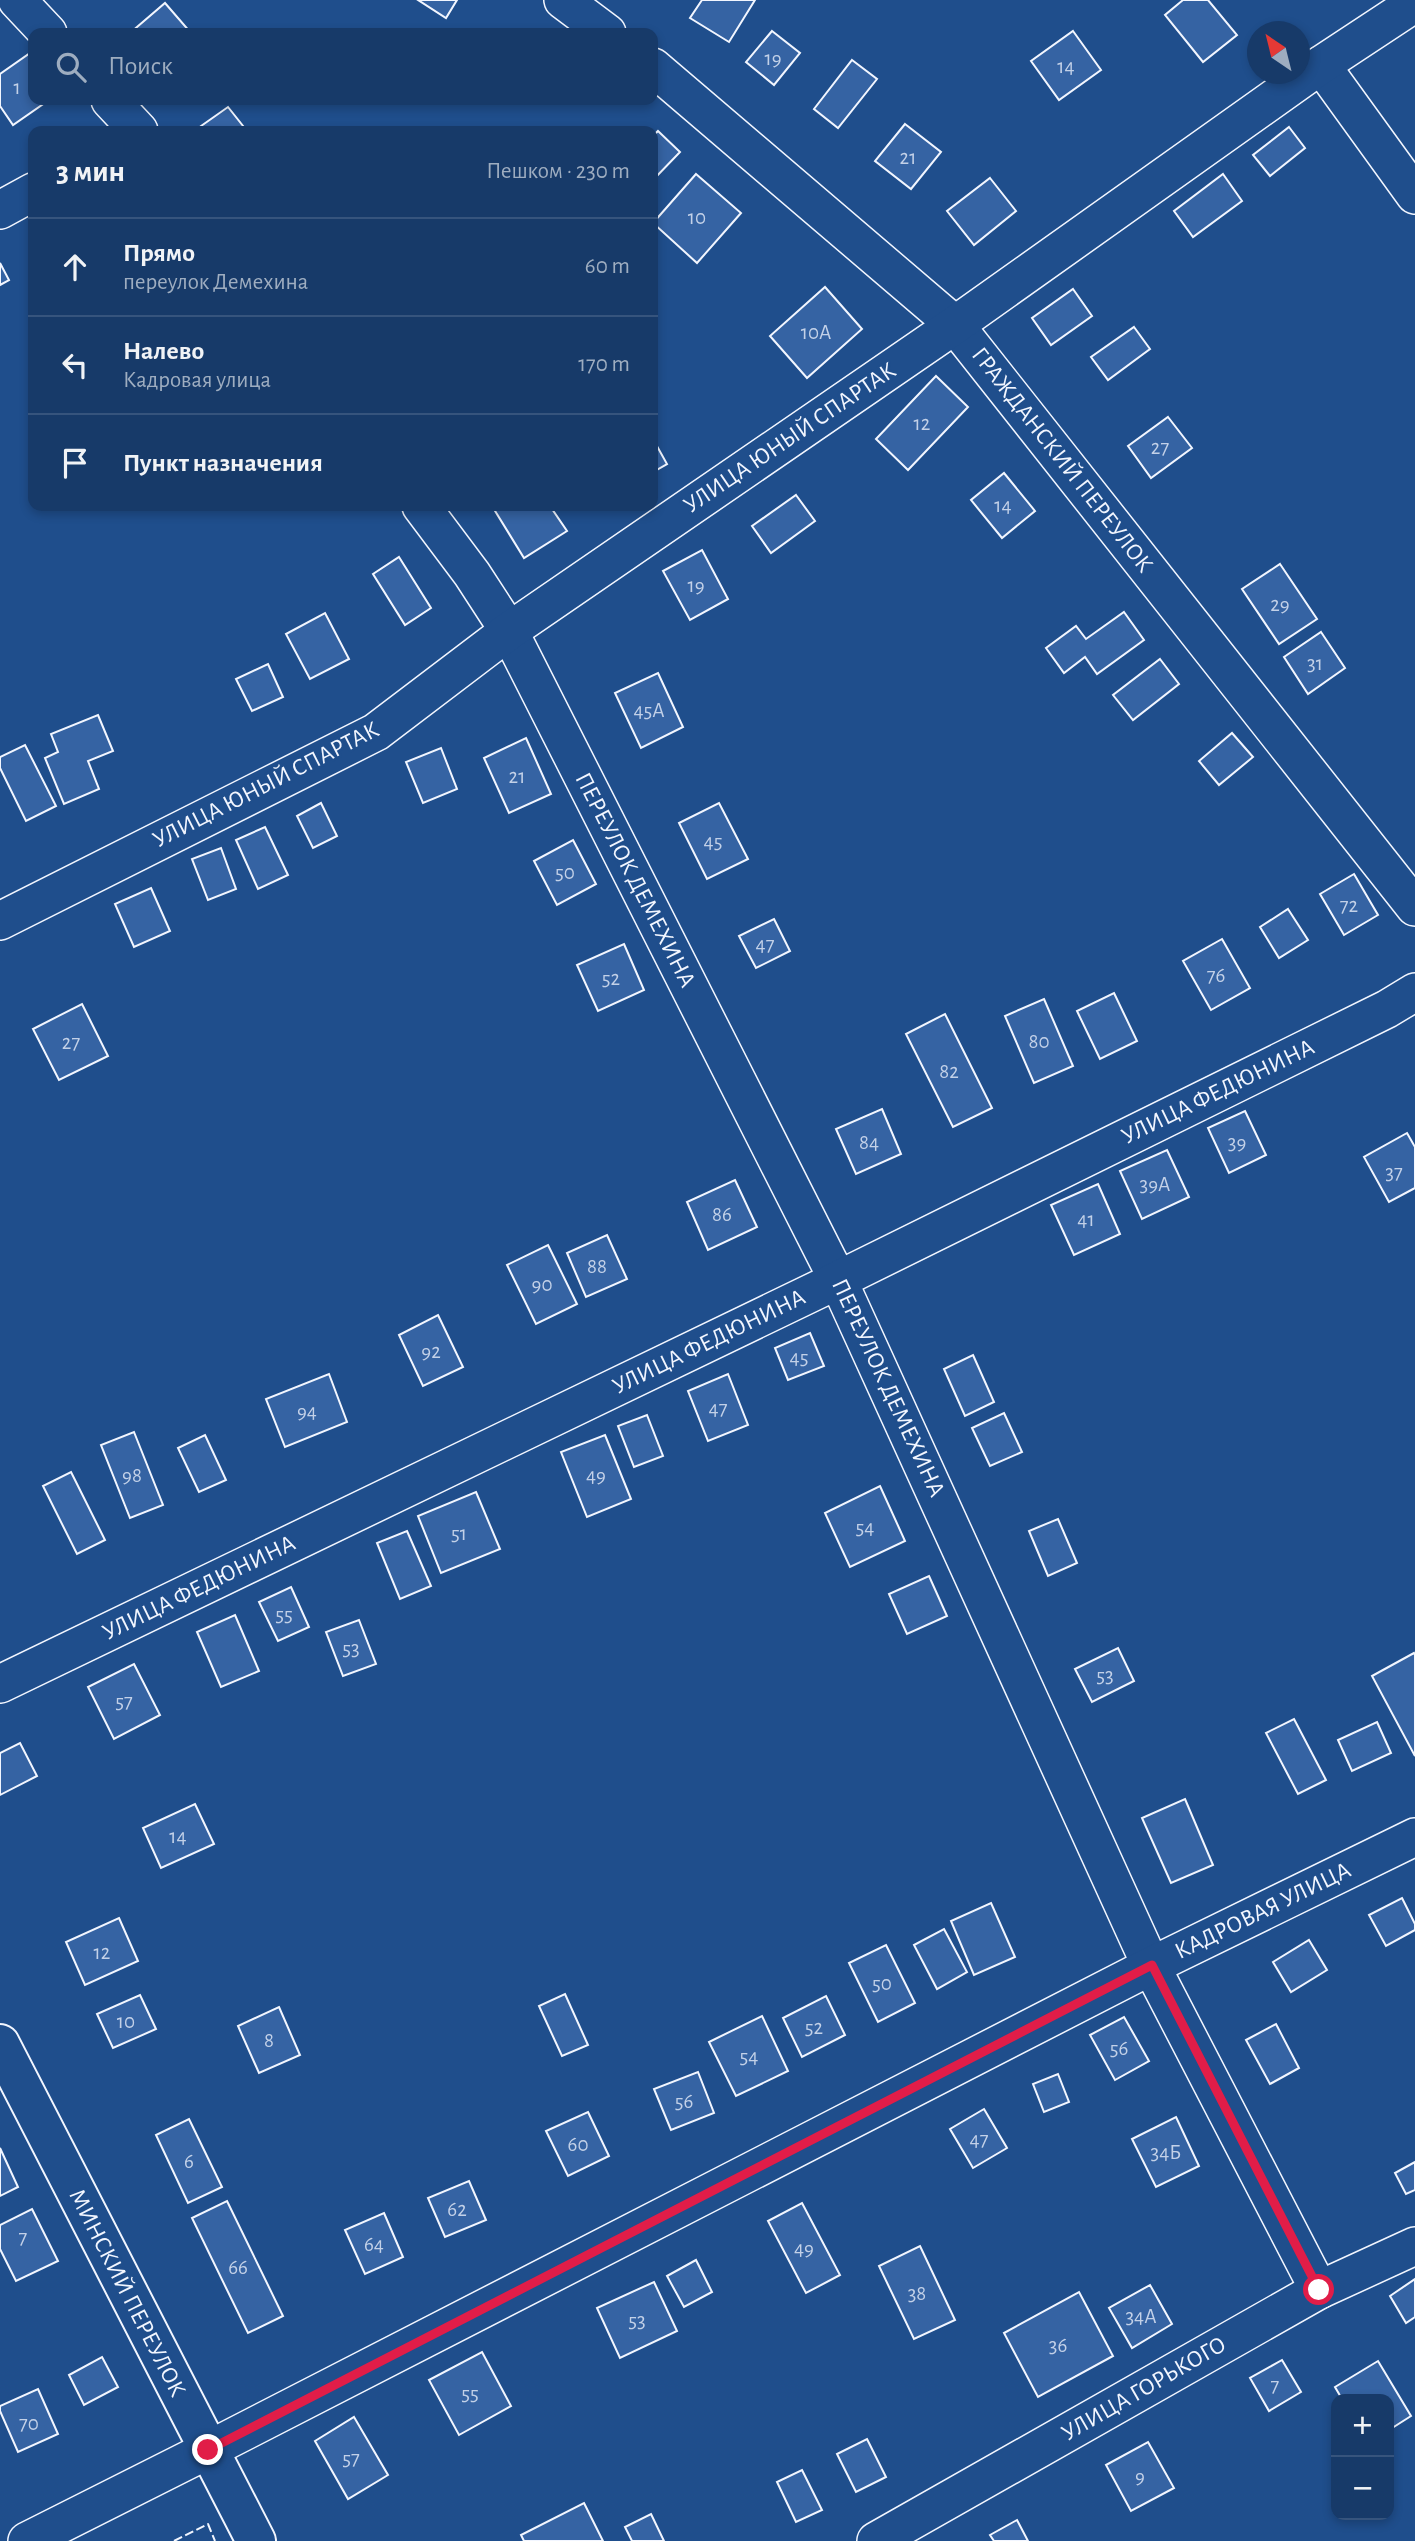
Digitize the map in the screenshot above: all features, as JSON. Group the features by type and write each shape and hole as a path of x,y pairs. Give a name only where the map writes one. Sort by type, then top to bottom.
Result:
{"street":[{"path":"17,0 43,28"},
{"path":"563,0 600,28"},
{"name":"УЛИЦА ЮНЫЙ СПАРТАК","path":"0,921 376,732 509,631 955,325 1321,65 1415,4"},
{"path":"1321,65 1415,195"},
{"name":"ГРАЖДАНСКИЙ ПЕРЕУЛОК","path":"658,71 955,325 1415,907"},
{"path":"115,105 134,126"},
{"path":"0,210 28,195"},
{"name":"ПЕРЕУЛОК ДЕМЕХИНА","path":"425,511 472,574 509,631 838,1280 1152,1965 1319,2290"},
{"name":"УЛИЦА ФЕДЮНИНА","path":"0,1684 838,1280 1387,1009 1415,992"},
{"name":"КАДРОВАЯ УЛИЦА","path":"27,2541 1152,1965 1415,1837"},
{"name":"МИНСКИЙ ПЕРЕУЛОК","path":"0,2044 256,2541"},
{"name":"УЛИЦА ГОРЬКОГО","path":"876,2541 1319,2290 1415,2246"}],"building":[{"path":"418,0 457,0 446,18"},
{"path":"702,0 755,0 729,42 690,18"},
{"path":"1183,0 1208,0 1237,35 1203,62 1165,15"},
{"path":"165,3 187,28 136,28"},
{"path":"772,31 800,53 774,85 746,62"},
{"path":"1073,31 1101,70 1059,100 1031,61"},
{"path":"28,54 28,105 42,105 13,125 0,106 0,74"},
{"path":"852,60 877,79 838,128 814,109"},
{"path":"228,107 243,126 201,126"},
{"path":"905,124 941,152 911,189 875,161"},
{"path":"1289,127 1305,148 1270,176 1253,155"},
{"path":"658,131 680,152 658,175"},
{"path":"696,174 741,213 697,263 658,228 658,217"},
{"path":"1223,174 1242,201 1193,237 1174,211"},
{"path":"990,178 1016,211 974,245 947,211"},
{"path":"0,263 9,280 0,285"},
{"path":"825,287 862,329 807,378 770,336"},
{"path":"1073,289 1092,316 1051,345 1032,318"},
{"path":"1134,327 1150,349 1108,380 1091,357"},
{"path":"936,376 968,407 908,470 876,439"},
{"path":"1168,417 1192,448 1151,478 1128,446"},
{"path":"658,448 667,464 658,469"},
{"path":"1004,473 1035,511 1002,538 971,500"},
{"path":"796,495 815,521 771,553 752,526"},
{"path":"495,511 553,511 567,531 524,558"},
{"path":"702,550 728,599 690,620 663,571"},
{"path":"399,557 431,608 405,625 373,574"},
{"path":"1280,564 1317,619 1279,644 1242,589"},
{"path":"1124,612 1144,640 1097,674 1085,657 1064,673 1046,648 1076,626 1086,639"},
{"path":"325,613 349,659 310,679 286,634"},
{"path":"1321,632 1345,668 1308,694 1284,657"},
{"path":"1160,659 1179,684 1133,720 1113,695"},
{"path":"268,664 283,697 252,711 236,679"},
{"path":"658,673 683,727 641,748 615,693"},
{"path":"98,715 113,751 88,761 99,789 64,804 45,758 58,752 51,734"},
{"path":"1232,733 1253,757 1219,785 1199,761"},
{"path":"526,738 551,794 509,813 484,758"},
{"path":"25,745 56,806 26,821 0,768 0,757"},
{"path":"441,748 457,789 423,803 406,762"},
{"path":"321,803 337,836 313,848 297,816"},
{"path":"719,803 748,859 707,879 679,823"},
{"path":"265,827 288,875 258,889 236,840"},
{"path":"573,840 596,884 557,905 534,861"},
{"path":"221,848 236,889 208,900 192,859"},
{"path":"1354,874 1378,915 1344,935 1320,894"},
{"path":"151,888 170,931 134,947 115,904"},
{"path":"1288,909 1308,940 1279,958 1260,927"},
{"path":"774,919 790,951 756,968 739,936"},
{"path":"1222,939 1250,988 1211,1010 1183,961"},
{"path":"624,944 644,990 598,1011 577,965"},
{"path":"1114,993 1137,1041 1100,1059 1077,1011"},
{"path":"1044,999 1073,1066 1034,1083 1005,1016"},
{"path":"82,1004 108,1056 59,1080 33,1029"},
{"path":"945,1014 992,1108 953,1127 906,1034"},
{"path":"882,1109 901,1154 856,1174 836,1129"},
{"path":"1245,1111 1266,1155 1229,1173 1208,1128"},
{"path":"1407,1133 1415,1147 1415,1188 1389,1202 1364,1157"},
{"path":"1167,1150 1189,1197 1142,1219 1120,1171"},
{"path":"735,1180 757,1227 708,1250 687,1202"},
{"path":"1098,1184 1120,1234 1074,1255 1051,1205"},
{"path":"607,1235 627,1279 586,1297 567,1253"},
{"path":"548,1245 577,1304 536,1324 507,1265"},
{"path":"438,1315 463,1367 423,1386 399,1335"},
{"path":"810,1333 824,1366 788,1380 775,1348"},
{"path":"973,1355 994,1402 965,1416 944,1369"},
{"path":"329,1374 347,1422 285,1447 266,1399"},
{"path":"728,1374 748,1425 708,1441 688,1391"},
{"path":"1004,1413 1022,1452 990,1466 972,1428"},
{"path":"647,1415 663,1456 634,1467 618,1426"},
{"path":"134,1432 163,1505 130,1518 101,1445"},
{"path":"205,1435 226,1480 199,1492 178,1448"},
{"path":"605,1435 631,1499 587,1517 561,1452"},
{"path":"71,1472 105,1540 77,1554 43,1486"},
{"path":"880,1486 905,1541 850,1567 825,1513"},
{"path":"476,1492 500,1549 441,1573 418,1516"},
{"path":"1058,1519 1077,1563 1048,1576 1029,1531"},
{"path":"407,1531 431,1586 400,1599 377,1543"},
{"path":"929,1576 947,1616 907,1634 889,1594"},
{"path":"291,1587 309,1627 278,1641 259,1602"},
{"path":"235,1615 259,1671 221,1687 197,1632"},
{"path":"359,1620 376,1664 343,1676 326,1632"},
{"path":"1118,1648 1134,1681 1092,1702 1075,1669"},
{"path":"1414,1653 1415,1655 1415,1756 1372,1676"},
{"path":"134,1664 160,1715 114,1739 88,1687"},
{"path":"1294,1719 1326,1780 1298,1794 1266,1733"},
{"path":"1377,1722 1391,1753 1352,1771 1338,1740"},
{"path":"20,1743 37,1776 0,1795 0,1753"},
{"path":"1185,1799 1213,1865 1171,1883 1142,1818"},
{"path":"195,1804 214,1844 161,1868 143,1828"},
{"path":"1402,1898 1415,1924 1415,1930 1386,1946 1369,1915"},
{"path":"991,1903 1015,1957 974,1975 951,1921"},
{"path":"119,1918 138,1961 85,1985 66,1942"},
{"path":"944,1929 967,1972 937,1989 914,1945"},
{"path":"1309,1940 1327,1970 1291,1992 1273,1962"},
{"path":"886,1945 915,2003 878,2022 849,1963"},
{"path":"565,1994 588,2045 562,2056 539,2006"},
{"path":"140,1995 156,2029 113,2048 97,2014"},
{"path":"826,1996 845,2035 802,2057 783,2018"},
{"path":"279,2007 300,2055 259,2073 238,2026"},
{"path":"762,2016 788,2071 736,2096 709,2042"},
{"path":"1124,2017 1149,2061 1115,2080 1090,2035"},
{"path":"1276,2024 1299,2068 1270,2084 1246,2040"},
{"path":"698,2072 714,2113 671,2130 654,2089"},
{"path":"1058,2074 1069,2102 1044,2112 1033,2084"},
{"path":"984,2109 1007,2148 973,2168 950,2129"},
{"path":"588,2112 609,2156 568,2176 546,2131"},
{"path":"1176,2117 1199,2166 1156,2187 1132,2139"},
{"path":"189,2119 222,2187 188,2203 156,2135"},
{"path":"0,2148 18,2187 0,2196"},
{"path":"1415,2162 1415,2190 1406,2194 1395,2173"},
{"path":"469,2181 486,2220 445,2237 428,2198"},
{"path":"227,2201 283,2316 248,2333 192,2218"},
{"path":"802,2203 840,2275 806,2293 768,2221"},
{"path":"32,2209 58,2261 16,2281 0,2249 0,2225"},
{"path":"384,2213 403,2257 365,2274 345,2230"},
{"path":"920,2246 955,2320 914,2339 879,2266"},
{"path":"696,2260 712,2292 684,2307 667,2276"},
{"path":"1415,2279 1415,2317 1406,2323 1390,2296"},
{"path":"654,2282 677,2331 620,2358 597,2308"},
{"path":"1150,2285 1172,2324 1132,2348 1109,2308"},
{"path":"1079,2292 1113,2356 1038,2397 1004,2333"},
{"path":"482,2352 511,2406 459,2435 429,2380"},
{"path":"102,2357 118,2387 84,2405 69,2375"},
{"path":"1282,2360 1301,2392 1269,2411 1250,2378"},
{"path":"1378,2361 1411,2416 1394,2427 1394,2394 1339,2394 1335,2387"},
{"path":"38,2389 58,2434 18,2452 0,2406"},
{"path":"354,2417 388,2475 348,2499 315,2441"},
{"path":"867,2439 886,2477 856,2492 837,2454"},
{"path":"1148,2442 1174,2488 1131,2511 1106,2465"},
{"path":"802,2470 822,2510 796,2522 777,2482"},
{"path":"584,2503 603,2541 524,2541 521,2535"},
{"path":"651,2514 664,2541 632,2541 625,2527"},
{"path":"1017,2520 1028,2541 994,2541 990,2535"}],"fence":[{"path":"174,2541 208,2524 215,2541"}],"route":[{"path":"208,2450 1152,1965 1319,2290"}]}
